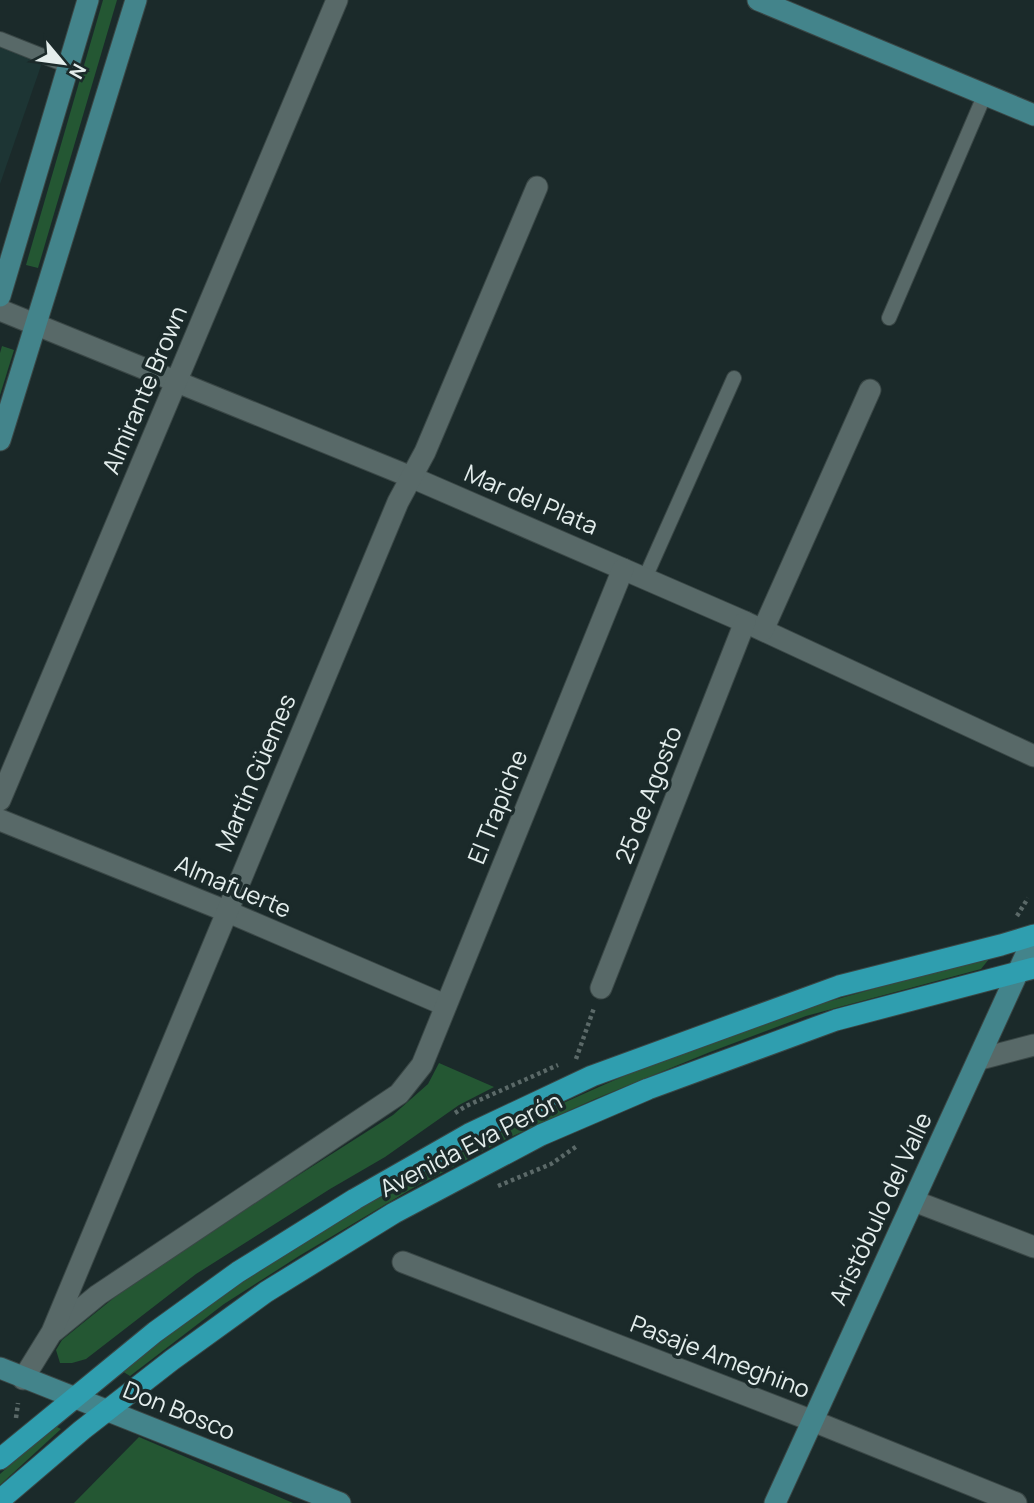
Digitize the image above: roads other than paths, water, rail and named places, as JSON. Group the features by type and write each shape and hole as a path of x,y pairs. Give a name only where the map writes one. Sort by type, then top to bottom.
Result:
{"main road":[{"name":"Avenida Eva Perón","path":"0,1459 155,1332 238,1272 355,1199 469,1133 592,1076 839,986 1034,936"},
{"name":"Avenida Eva Perón","path":"0,1500 106,1411 266,1292 394,1213 541,1135 648,1089 836,1020 1027,970"}],"street":[{"path":"0,296 88,0"},
{"path":"0,440 136,0"},
{"name":"Almirante Brown","path":"0,800 337,0"},
{"path":"758,0 1034,115"},
{"name":"Martín Güemes","path":"23,1379 52,1332 398,502 425,452 537,187"},
{"name":"Mar del Plata","path":"0,310 411,477 754,626 1034,756"},
{"name":"25 de Agosto","path":"601,988 754,626 870,390"},
{"name":"El Trapiche","path":"52,1332 98,1295 399,1094 422,1065 623,569"},
{"name":"Almafuerte","path":"0,820 226,911 445,1004"},
{"name":"Aristóbulo del Valle","path":"775,1503 981,1059 1027,970 1034,936"},
{"path":"981,1059 1034,1045"},
{"path":"914,1201 1034,1247"},
{"name":"Pasaje Ameghino","path":"403,1262 1016,1503"},
{"name":"Don Bosco","path":"0,1368 340,1503"}],"lane":[{"path":"0,39 68,66"},
{"path":"889,318 985,94"},
{"path":"645,578 734,377"}]}
